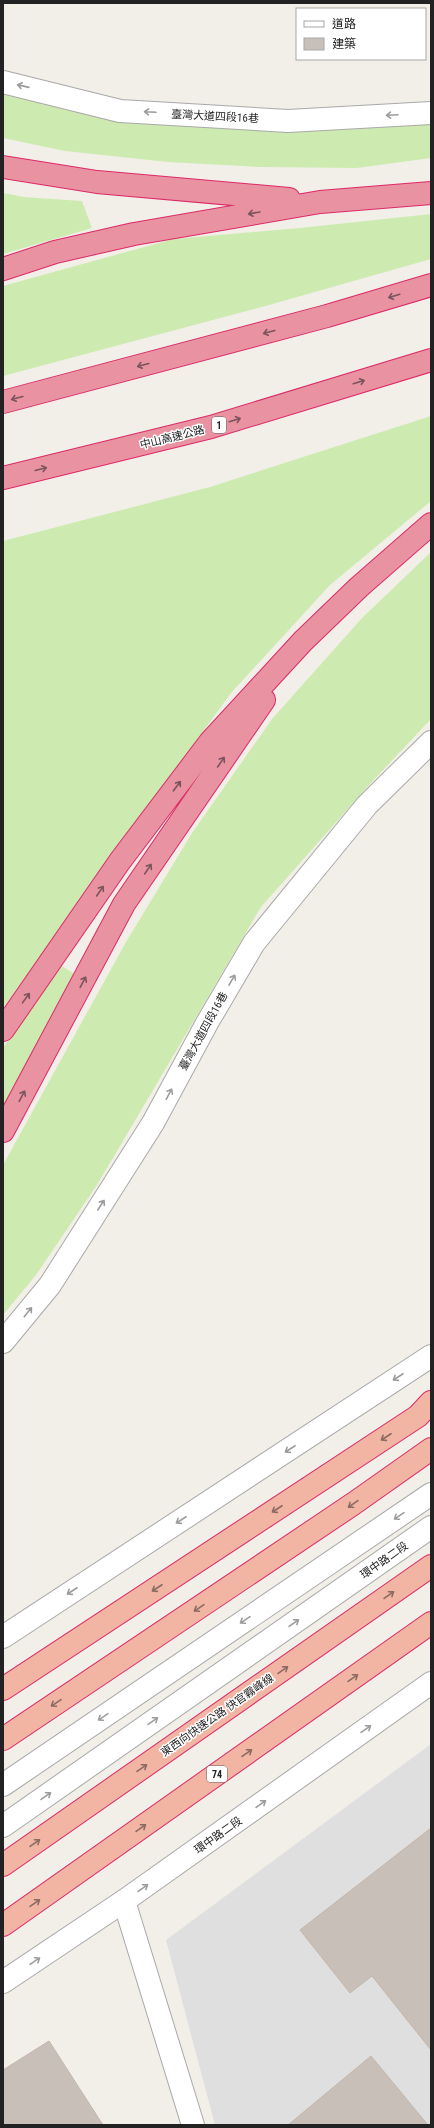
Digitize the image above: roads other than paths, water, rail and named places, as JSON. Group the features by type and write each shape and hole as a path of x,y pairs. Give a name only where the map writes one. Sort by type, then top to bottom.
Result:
{"highway":[{"path":"3,167 97,182 320,202"},
{"path":"3,269 55,252 134,234 320,202 431,193"},
{"path":"3,402 327,316 431,285"},
{"name":"中山高速公路","path":"3,478 211,427 431,360"},
{"path":"3,1030 120,861 210,742 303,641 359,587 431,524"},
{"path":"3,1131 124,904 303,641"},
{"path":"3,1689 425,1409"},
{"path":"3,1739 353,1504 431,1449"},
{"name":"東西向快速公路 快官霧峰線","path":"3,1865 431,1566"},
{"name":"74","path":"3,1925 431,1623"}],"street":[{"name":"臺灣大道四段16巷","path":"3,82 120,111 288,121 431,113"},
{"name":"臺灣大道四段16巷","path":"3,1342 50,1285 153,1123 207,1023 254,943 367,805 431,742"},
{"path":"3,1637 431,1356"},
{"path":"3,1785 431,1494"},
{"name":"環中路二段","path":"3,1826 431,1527"},
{"name":"環中路二段","path":"3,1982 124,1901 431,1683"},
{"path":"124,1901 193,2125"}]}
